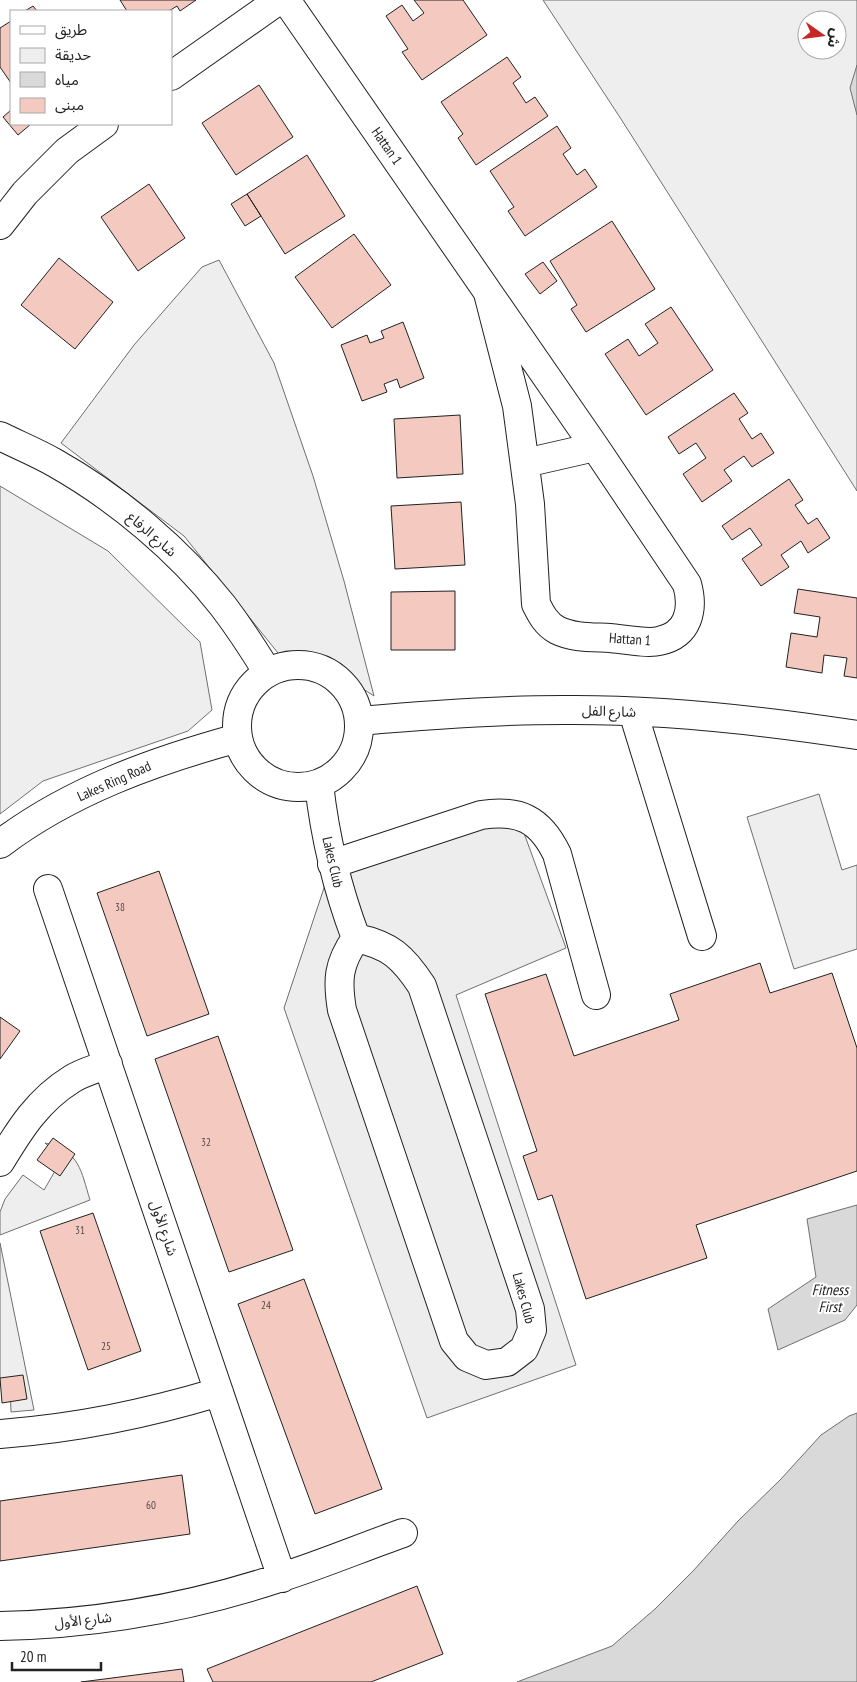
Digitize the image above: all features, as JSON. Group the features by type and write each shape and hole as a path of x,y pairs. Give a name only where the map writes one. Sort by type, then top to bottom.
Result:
{"street":[{"path":"172,75 279,0"},
{"name":"Hattan 1","path":"286,0 595,447 687,584 691,598 690,613 683,626 672,636 658,642 572,635 556,629 543,618 536,604 530,504 517,406 488,293"},
{"path":"0,225 25,193 67,150 103,125"},
{"name":"شارع الرفاع","path":"0,436 55,462 116,503 172,550 222,605 268,672"},
{"path":"525,463 595,447"},
{"path":"288,665 308,665 327,672 344,684 355,702 360,721 358,742 350,760 336,774 319,784 298,787 277,784 259,774 246,757 238,738 237,719 243,700 253,684 268,672 288,665"},
{"name":"شارع الفل","path":"360,721 496,711 565,710 718,717 857,735"},
{"path":"633,712 702,936"},
{"name":"Lakes Ring Road","path":"0,844 17,831 71,800 104,784 191,751 238,738"},
{"name":"Lakes Club","path":"319,784 332,864 342,901 356,938"},
{"path":"332,864 481,815 500,812 518,815 535,824 549,837 557,854 596,995"},
{"name":"شارع الأول","path":"48,889 282,1578"},
{"name":"Lakes Club","path":"356,938 374,942 394,952 410,967 422,986 530,1309 532,1330 524,1350 507,1362 486,1365 467,1358 454,1341 342,1010 339,991 340,972 345,954 356,938"},
{"path":"0,1162 19,1130 43,1100 74,1078 108,1064"},
{"path":"0,1434 56,1429 111,1420 165,1408 219,1392"},
{"name":"شارع الأول","path":"0,1626 34,1626 122,1616 200,1601 282,1578 403,1532"}],"green space":[{"path":"543,0 857,0 857,491 621,119"},
{"path":"219,260 274,363 313,476 344,581 374,696 320,661 282,658 184,536 61,443 134,345 202,267"},
{"path":"0,486 108,551 200,642 212,710 188,731 43,781 0,814"},
{"path":"819,794 842,870 857,865 857,949 794,969 747,817"},
{"path":"45,1143 66,1151 72,1157 81,1171 90,1200 0,1235 0,1212 5,1199 23,1175 44,1190 62,1159"},
{"path":"0,1243 34,1410 11,1412 10,1383 0,1385"}],"shaded area":[{"path":"517,814 566,948 456,995 576,1365 427,1418 284,1008 332,864"}],"water":[{"path":"857,65 857,115 850,88"},
{"name":"Fitness First","path":"857,1205 857,1305 845,1320 778,1350 768,1309 816,1277 807,1219"},
{"path":"857,1413 857,1682 517,1682 612,1646 655,1609 693,1571 821,1435 849,1416"}],"building":[{"path":"120,0 196,0 180,11 177,6 171,10 126,10"},
{"path":"414,0 463,0 487,35 422,80 402,52 408,49 386,16 402,5 413,21 424,13"},
{"path":"33,6 36,10 27,10"},
{"path":"10,22 10,82 0,67 0,28"},
{"path":"507,57 521,77 513,83 526,103 535,97 548,116 476,165 458,138 463,134 441,102"},
{"path":"259,85 293,137 236,175 202,123"},
{"path":"10,111 10,125 30,125 18,135 3,117"},
{"path":"557,126 571,148 563,154 577,175 585,169 597,187 525,236 508,211 514,207 490,171"},
{"path":"307,155 345,216 285,254 247,194"},
{"path":"149,184 185,238 138,271 101,217"},
{"path":"247,194 261,216 245,226 231,204"},
{"path":"612,221 655,289 586,332 571,309 577,305 550,261"},
{"path":"354,234 391,285 332,328 295,277"},
{"path":"59,258 113,302 75,349 21,305"},
{"path":"543,262 557,281 540,294 525,274"},
{"path":"671,307 713,370 646,415 605,354 628,339 639,356 658,343 645,324"},
{"path":"403,322 424,378 400,388 397,379 384,384 387,392 362,401 341,345 367,335 370,343 384,338 381,331"},
{"path":"734,393 748,413 739,419 752,439 761,433 774,453 752,467 744,456 724,470 732,481 702,502 683,474 706,458 696,443 679,454 668,437"},
{"path":"460,415 463,474 397,478 394,419"},
{"path":"789,479 803,500 795,505 808,524 817,518 830,538 808,553 801,541 781,555 789,567 761,586 742,559 762,545 750,528 732,540 722,526"},
{"path":"461,502 465,565 395,569 391,506"},
{"path":"798,589 857,598 857,678 844,676 847,658 824,655 822,673 786,667 791,633 817,637 820,617 794,613"},
{"path":"455,591 455,650 391,650 391,592"},
{"path":"159,871 209,1014 147,1036 97,893"},
{"path":"760,963 770,993 832,973 857,1048 857,1171 696,1225 707,1258 586,1299 552,1195 538,1200 523,1156 537,1151 485,994 546,974 574,1056 679,1020 670,994"},
{"path":"0,1017 20,1031 0,1059"},
{"path":"218,1036 293,1250 229,1272 155,1059"},
{"path":"53,1138 75,1154 60,1176 37,1160"},
{"path":"93,1213 141,1351 88,1370 40,1231"},
{"path":"304,1279 382,1489 315,1514 238,1304"},
{"path":"23,1375 27,1399 2,1403 0,1378"},
{"path":"182,1475 190,1534 0,1561 0,1501"},
{"path":"417,1586 443,1654 371,1682 213,1682 207,1669"},
{"path":"182,1669 184,1682 81,1682"}]}
